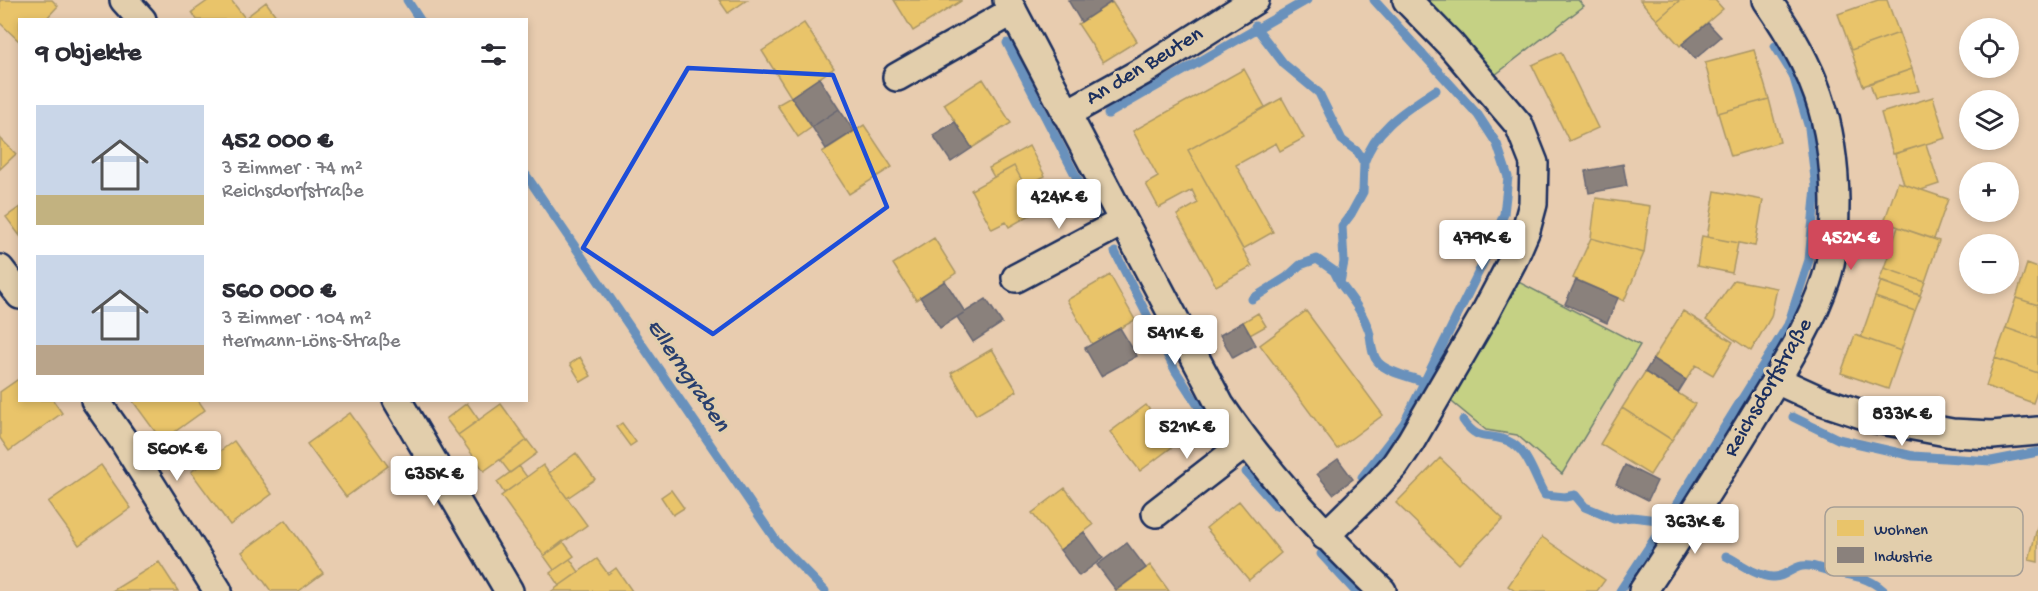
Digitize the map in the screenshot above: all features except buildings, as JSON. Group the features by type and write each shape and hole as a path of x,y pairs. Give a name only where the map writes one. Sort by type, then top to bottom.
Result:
{"street":[{"path":"124,0 140,18"},
{"name":"An den Beuten","path":"1066,114 1145,70 1255,0"},
{"path":"1325,536 1379,483 1395,465 1411,441 1513,260 1526,230 1533,204 1534,163 1519,125 1457,52 1407,0"},
{"name":"Reichsdorfstraße","path":"1642,591 1689,524 1803,335 1827,277 1835,227 1830,135 1813,80 1792,35 1767,0"},
{"path":"897,77 1010,5 1220,405 1246,443 1325,536 1382,591"},
{"path":"1016,278 1122,222"},
{"path":"0,269 18,293"},
{"path":"1776,380 1822,401 1876,419 1952,433 1992,435 2038,431"},
{"path":"96,402 123,440 218,591"},
{"path":"398,402 509,591"},
{"path":"1156,513 1246,443"}],"highlighted area":[{"path":"688,68 833,75 887,207 713,334 583,248"}],"green space":[{"path":"1425,0 1578,0 1584,6 1495,75"},
{"path":"1507,276 1640,345 1562,474 1517,435 1486,430 1441,393"}],"waterway":[{"name":"Ellerngraben","path":"407,0 419,18"},
{"path":"1108,114 1307,0"},
{"path":"1362,477 1404,423 1489,251 1504,214 1508,177 1497,144 1478,115 1374,0"},
{"path":"1255,26 1284,64 1319,93 1342,140 1358,152 1364,163 1363,192 1342,226 1344,262 1340,283 1363,318 1378,362 1393,371 1424,382"},
{"path":"1007,43 1096,215"},
{"path":"1620,591 1788,325 1809,260 1816,187 1809,128 1793,75 1775,46"},
{"path":"1364,163 1369,151 1384,130 1403,113 1436,90"},
{"name":"Ellerngraben","path":"528,178 777,542 825,591"},
{"path":"1115,252 1175,370 1219,438"},
{"path":"1252,299 1287,277 1300,265 1317,259 1334,271 1340,283"},
{"path":"1793,417 1838,439 1913,456 1991,461 2038,452"},
{"path":"1463,420 1479,435 1501,438 1515,445 1526,458 1545,495 1565,497 1575,495 1585,507 1614,519 1632,517 1666,521"},
{"path":"1246,472 1276,506"},
{"path":"1321,554 1355,591"},
{"path":"1726,556 1766,576 1776,577 1802,566 1825,570"},
{"path":"1855,576 1884,591"}]}
